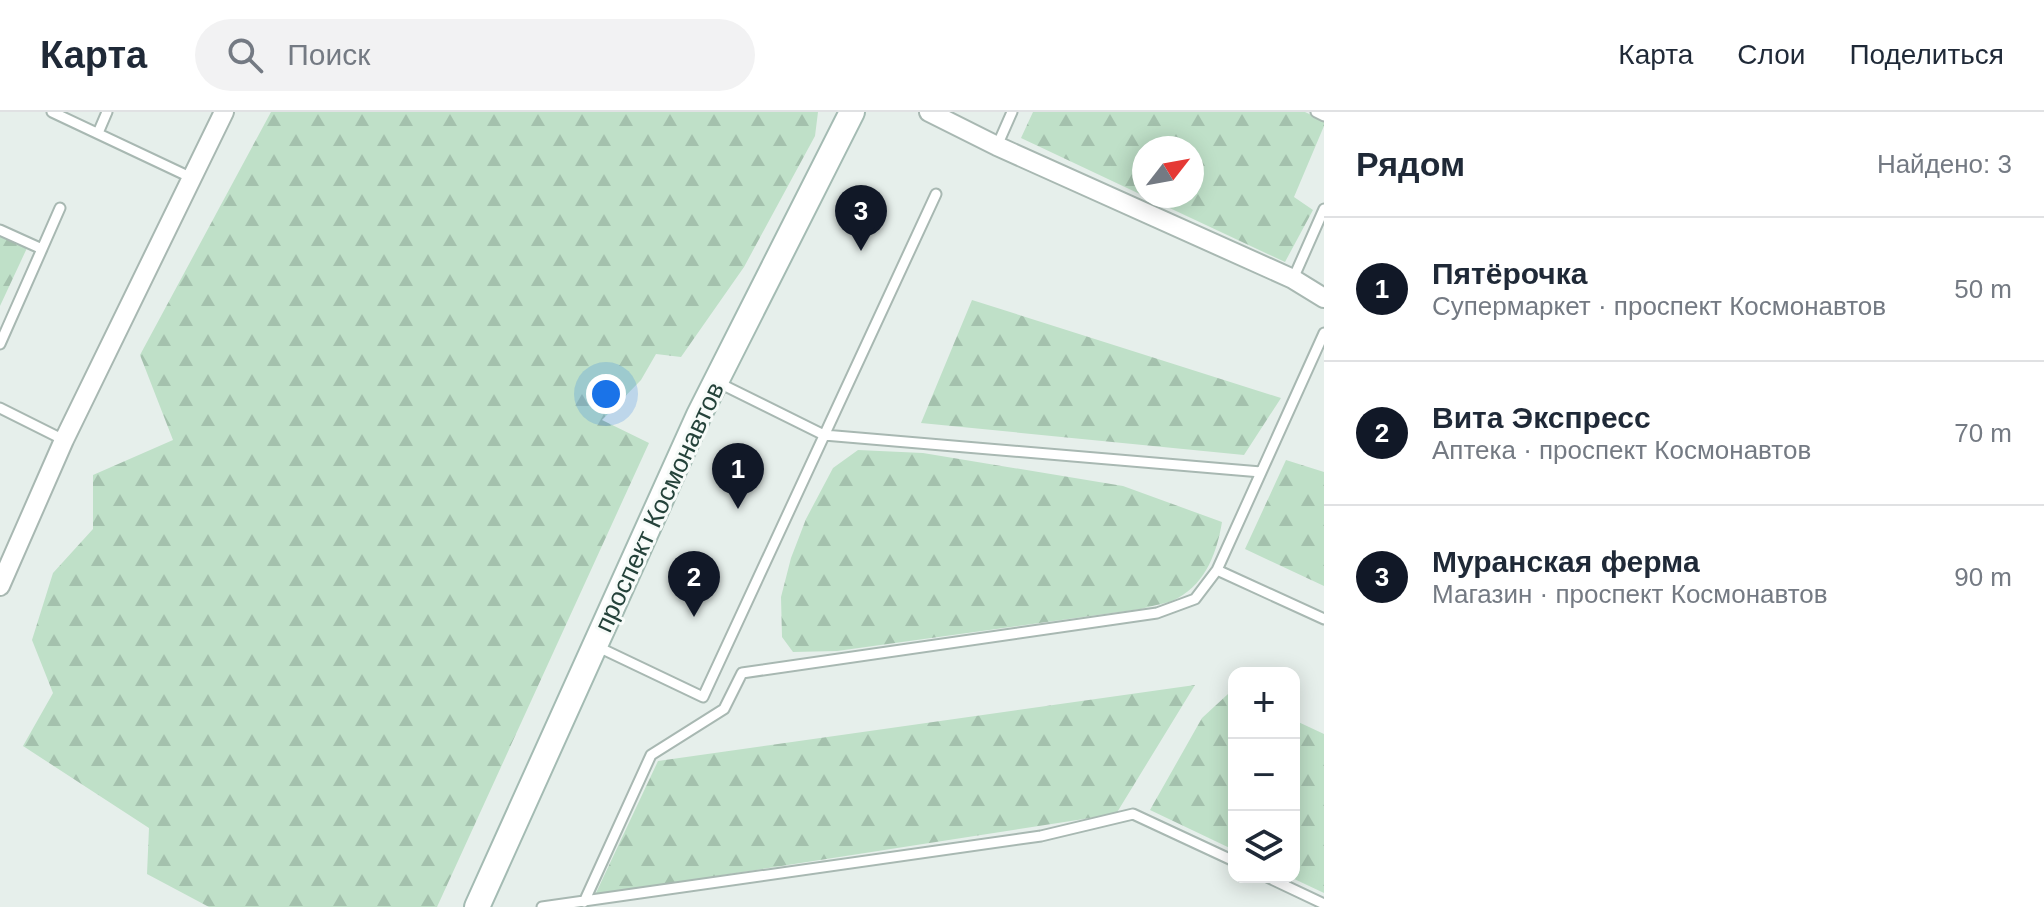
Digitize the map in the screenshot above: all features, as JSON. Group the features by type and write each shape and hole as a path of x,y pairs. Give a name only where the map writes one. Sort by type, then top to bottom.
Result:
{"main road":[{"name":"проспект Космонавтов","path":"477,907 699,415 852,112"}],"street":[{"path":"0,586 64,440 224,112"},
{"path":"929,112 997,146 1293,279 1324,298"}],"lane":[{"path":"52,112 192,178"},
{"path":"98,133 107,112"},
{"path":"997,146 1012,112"},
{"path":"1316,112 1324,116"},
{"path":"595,645 703,697 936,194"},
{"path":"0,344 60,208"},
{"path":"1293,279 1324,209"},
{"path":"0,230 42,249"},
{"path":"584,902 651,755 724,709 742,673 1157,613 1195,599 1217,570 1324,333"},
{"path":"717,382 824,435 1261,472"},
{"path":"0,408 64,440"},
{"path":"1217,570 1324,619"},
{"path":"542,907 1041,836 1133,814 1228,858"},
{"path":"1280,883 1324,904"}],"green space":[{"path":"271,112 818,112 815,136 744,267 681,357 656,354 641,380 602,420 649,443 437,907 209,907 147,874 149,828 23,746 53,693 32,640 53,573 93,529 93,475 173,440 140,355"},
{"path":"1033,112 1305,112 1324,121 1294,197 1313,210 1285,262 1170,208 1204,208 1204,136 1132,136 1132,190 1021,138"},
{"path":"0,236 27,248 0,306"},
{"path":"972,300 1281,398 1244,455 921,423"},
{"path":"858,450 923,453 1123,486 1222,522 1220,533 1214,555 1203,575 1188,591 1165,603 1141,609 837,651 793,652 782,637 781,597 791,558 806,519 833,468"},
{"path":"1286,460 1324,472 1324,586 1245,549"},
{"path":"1195,685 1116,814 595,895 658,761"},
{"path":"1228,694 1228,847 1150,810 1202,718"},
{"path":"1300,723 1324,734 1324,893 1300,882"}],"place":[{"name":"Муранская ферма","path":"861,251"},
{"name":"Пятёрочка","path":"738,509"},
{"name":"Вита Экспресс","path":"694,617"}]}
